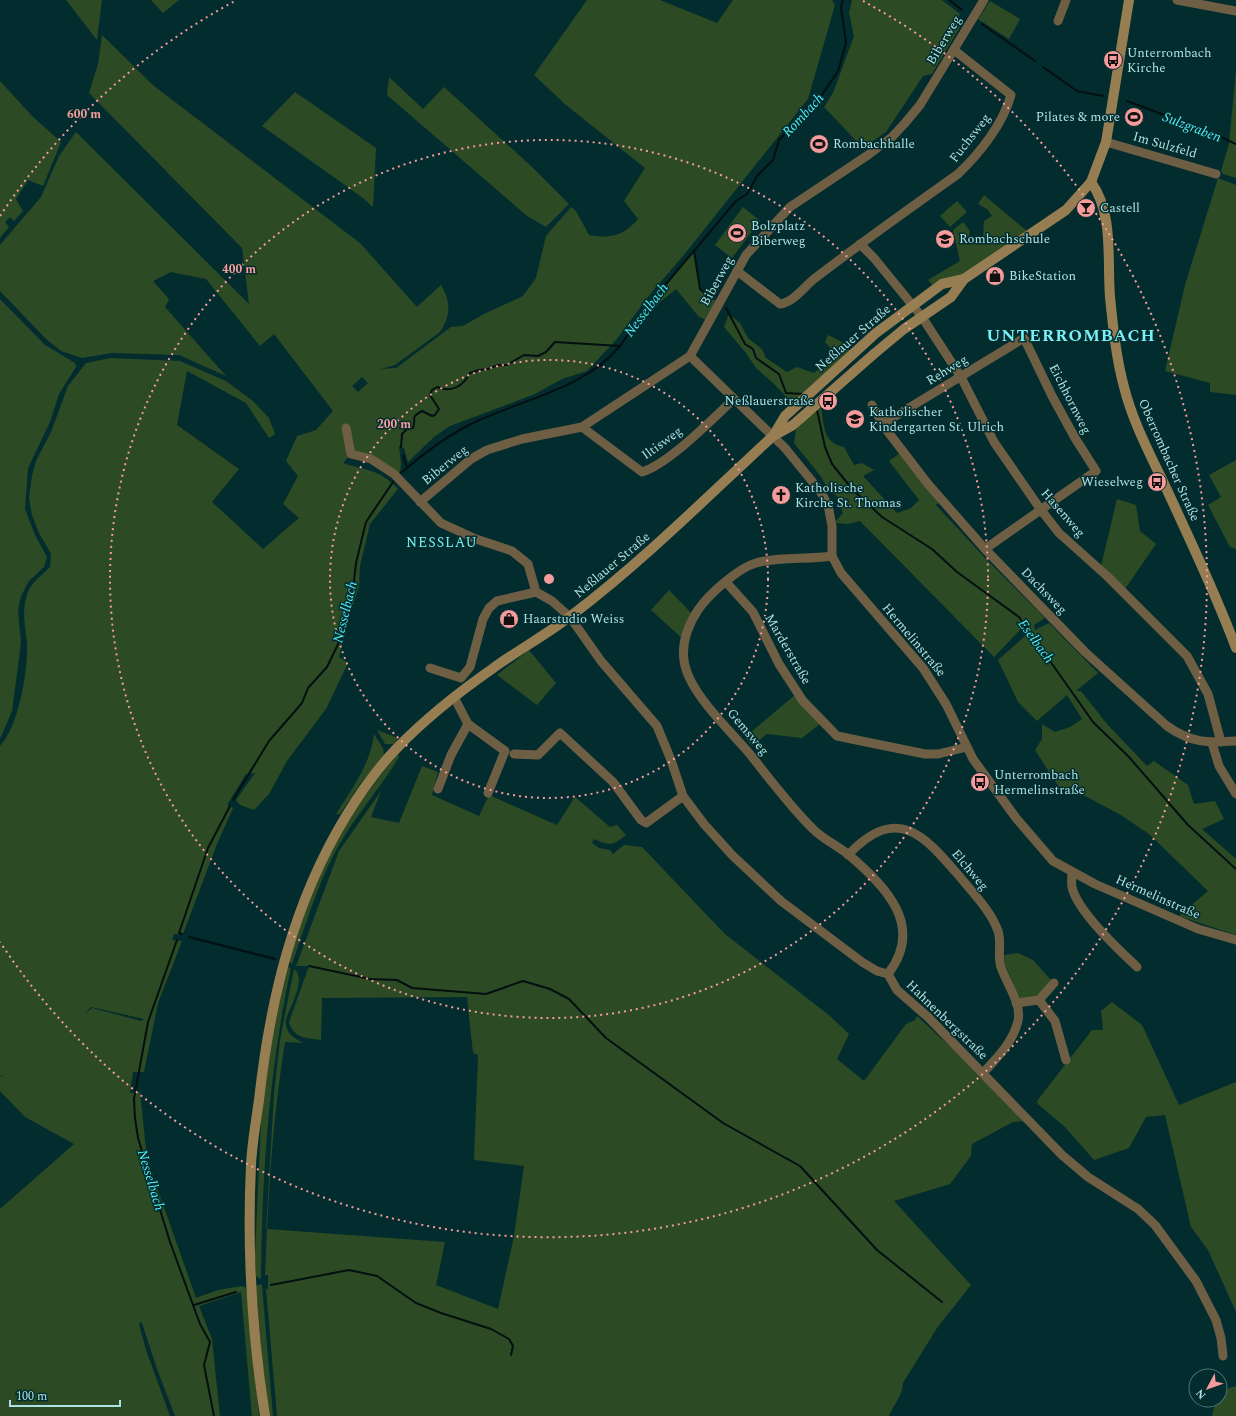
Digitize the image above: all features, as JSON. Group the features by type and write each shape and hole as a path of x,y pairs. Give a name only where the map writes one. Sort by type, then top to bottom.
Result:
{"main road":[{"path":"1091,182 1106,142 1129,0"},
{"name":"Neßlauer Straße","path":"265,1416 259,1380 252,1282 250,1198 251,1163 264,1052 272,1008 292,930 328,845 359,795 402,743 454,697 493,668 570,617 657,544 773,436 793,425 875,353 951,297 964,279 1066,210 1091,182"},
{"name":"Oberrombacher Straße","path":"1091,182 1099,192 1106,218 1110,297 1116,352 1124,387 1136,426 1223,612 1236,648"},
{"name":"Neßlauer Straße","path":"773,436 785,416 828,375 876,333 913,304 942,284 964,279"}],"street":[{"name":"Biberweg","path":"420,502 471,459 486,450 522,438 582,427 690,356 746,255 790,207 868,155 901,128 920,105 984,0"},
{"path":"1058,21 1066,0"},
{"path":"1177,0 1236,11"},
{"name":"Fuchsweg","path":"737,270 780,304 787,303 812,281 860,244 958,174 972,160 1006,112 1011,95 954,50"},
{"name":"Im Sulzfeld","path":"1106,142 1216,174"},
{"path":"860,244 874,258 913,304"},
{"name":"Hasenweg","path":"913,304 961,376 994,442 1040,510 1059,533 1107,576 1187,656 1208,694 1217,743 1219,766 1236,794"},
{"name":"Rehweg","path":"884,423 1024,338"},
{"name":"Eichhornweg","path":"1024,338 1052,396 1075,438 1096,471 1040,510"},
{"path":"690,356 773,436 802,467 828,505 832,526 832,556"},
{"name":"Iltisweg","path":"582,427 642,472 650,469 685,444 734,399"},
{"name":"Dachsweg","path":"872,405 884,423 885,428 928,484 985,549 1085,652 1167,726 1180,735 1191,739 1217,743 1236,741"},
{"path":"346,428 351,454 371,458 396,476 441,524 476,539 512,551 528,564 536,592"},
{"path":"985,549 1040,510"},
{"name":"Gemsweg","path":"832,556 782,559 756,563 743,568 702,603 689,623 683,652 688,676 709,707 812,829 848,855 880,887 896,906 902,919 902,947 896,963 888,974"},
{"name":"Hermelinstraße","path":"832,556 854,589 923,668 946,704 967,747 993,787 1016,818 1053,860 1095,884 1198,930 1236,940"},
{"name":"Marderstraße","path":"726,582 752,612 779,664 803,701 837,736 925,754 938,754 967,747"},
{"path":"430,668 461,678 470,667 483,620 489,608 497,602 536,592 552,601 570,617 601,661 657,726 671,760 683,796 704,824 732,855 782,901 862,962 877,971 888,974"},
{"path":"454,697 468,724 505,751 488,793"},
{"path":"438,789 451,755 468,724"},
{"path":"514,754 538,755 560,733 612,782 641,820 646,823 683,796"},
{"name":"Elchweg","path":"848,855 873,833 881,830 905,829 918,834 930,842 990,915 999,932 1000,965 1016,1004 1018,1020 1012,1037 983,1073"},
{"path":"1072,872 1072,887 1082,908 1116,947 1136,967"},
{"name":"Hahnenbergstraße","path":"888,974 897,990 929,1018 1067,1160 1088,1178 1138,1209 1155,1225 1196,1281 1216,1320 1223,1356"},
{"path":"1016,1004 1039,1000 1054,983"},
{"path":"1039,1000 1055,1021 1066,1060"}],"green space":[{"path":"66,0 102,0 97,40"},
{"path":"151,0 179,0 163,13"},
{"path":"587,0 660,0 717,23 733,0 832,0 835,5 808,99 683,256 651,293 616,340 587,371 562,379 535,394 450,426 434,437 408,462 404,448 399,446 401,463 400,474 351,454 343,463 379,474 398,489 370,524 360,566 359,586 346,627 339,657 348,663 326,709 287,761 269,794 254,810 240,805 236,800 255,773 246,774 227,805 233,808 217,844 183,934 174,934 172,940 182,941 158,1003 144,1072 133,1072 130,1093 140,1092 147,1159 196,1298 218,1290 242,1286 246,1288 259,1416 252,1416 241,1292 199,1306 212,1339 220,1416 175,1416 157,1369 142,1323 140,1322 139,1324 146,1350 170,1416 0,1416 0,1209 74,1144 25,1117 0,1091 0,1076 6,1078 0,1075 0,746 7,737 17,712 24,682 27,654 24,618 26,599 32,585 50,567 51,554 38,531 32,515 29,498 36,461 51,432 68,386 86,363 110,358 180,361 226,381 253,401 269,418 275,434 269,438 246,403 187,371 177,425 239,469 212,502 263,549 299,518 283,504 298,476 286,461 297,436 316,430 333,411 274,334 260,346 206,279 171,272 153,281 169,299 165,307 226,376 179,355 112,353 82,358 61,351 45,338 0,291 0,245 41,197 59,156 76,132 249,304 242,248 89,93 98,64 102,35 154,86 360,243 417,307 441,285 447,297 448,303 448,314 444,326 440,332 395,365 381,369 396,368 451,327 463,326 484,314 523,296 536,278 546,236 571,207 576,211 589,235 604,237 616,235 622,233 638,219 624,201 645,168 566,105 534,75","holes":["362,377 368,383 358,392 352,386","91,1007 144,1019 141,1021 92,1008 84,1014"]},
{"path":"852,0 942,0 960,14 956,24 960,27 932,74 923,76 886,132 863,148 824,107 833,93 854,36 849,13"},
{"path":"990,1 1020,19 1009,39 978,19"},
{"path":"1236,69 1236,178 1223,174 1221,171 1229,144"},
{"path":"389,77 423,109 444,87 531,166 569,204 546,227 527,216 387,95"},
{"path":"0,81 32,116 61,142 43,186 28,180 16,199 23,211 14,221 10,217 5,222 9,227 0,238"},
{"path":"295,92 376,148 373,207 363,198 262,126"},
{"path":"1218,178 1236,185 1236,395 1210,392 1210,383 1165,371 1185,285"},
{"path":"984,195 1027,231 961,278 935,288 928,280 960,261 953,230 963,222 970,231 969,240 983,239 984,221 992,216 987,209 978,204"},
{"path":"957,201 967,212 950,227 940,216"},
{"name":"Bolzplatz Biberweg","path":"743,207 760,221 732,258 715,245"},
{"path":"694,251 700,289 712,299 719,302 709,321 699,317 676,289 653,308 650,303"},
{"path":"0,299 45,345 75,363 76,367 59,394 50,422 28,468 25,509 35,535 47,557 44,567 29,581 21,596 18,610 21,643 12,711 0,739"},
{"path":"729,314 740,323 748,338 762,349 766,358 787,372 797,367 814,373 836,353 825,342 828,335 844,343 850,351 793,404 756,368 746,353 724,327"},
{"path":"821,408 824,427 828,437 837,445 844,447 854,465 862,463 874,470 863,476 897,513 911,508 919,500 889,461 900,453 939,502 936,505 985,558 1045,618 1034,625 1035,630 1049,623 1098,673 1076,691 1081,691 1107,724 1147,766 1154,761 1188,785 1194,804 1215,801 1224,819 1202,829 1236,859 1236,935 1179,916 1208,891 1149,834 1121,815 1085,796 1059,787 1035,750 1042,739 1042,724 1055,732 1070,727 1082,719 1067,695 1037,721 1018,702 998,660 1026,635 1021,629 994,657 860,521 848,524 836,523 843,513 837,496 828,491 822,478 794,443 796,430 805,420"},
{"path":"1236,460 1236,549 1230,547 1208,505 1221,497 1209,475"},
{"path":"1117,499 1136,505 1140,531 1156,544 1125,589 1101,566"},
{"path":"669,590 692,614 683,639 651,610"},
{"path":"529,650 556,683 537,705 497,675"},
{"path":"795,695 820,724 802,738 767,734 752,746 745,737"},
{"path":"377,730 398,738 394,744 385,744"},
{"path":"374,734 383,748 384,755 360,784 340,814 336,814 360,776 369,755"},
{"path":"398,754 399,757 392,768 353,822 339,845 313,903 292,964 289,962 302,920 313,888 325,861 353,813"},
{"path":"422,766 438,772 432,795 479,816 489,795 557,825 575,797 610,827 617,825 626,835 611,844 594,839 592,843 599,848 610,850 613,854 624,845 642,847 725,934 830,1016 849,1034 837,1059 864,1081 906,1024 915,1020 917,1016 981,1075 1026,1121 1013,1122 972,1144 971,1156 950,1184 894,1201 971,1285 937,1328 903,1383 900,1396 889,1416 277,1416 266,1289 268,1289 268,1275 265,1275 267,1229 445,1242 436,1285 498,1309 514,1236 524,1166 474,1160 478,1055 473,1053 467,997 322,998 321,1040 305,1038 297,1034 289,1022 309,966 296,966 339,851 381,791 371,817 399,823"},
{"path":"1018,953 1033,960 1052,981 1037,996 1021,1000 1005,965 1004,955"},
{"path":"288,967 291,968 277,1044 268,1122 260,1279 256,1276 255,1254 262,1100 273,1028 286,969"},
{"path":"294,969 298,973 299,979 294,1000 286,1019 286,1027 290,1034 303,1043 285,1042 273,1135 267,1229 274,1094 280,1040"},
{"path":"1112,1002 1142,1025 1179,1105 1236,1082 1236,1312 1208,1250 1191,1227 1165,1115 1146,1117 1129,1148 1094,1160 1065,1127 1038,1104 1037,1101 1092,1030 1103,1030 1101,1011"},
{"path":"260,1284 262,1285 273,1416 269,1416 263,1373 256,1286"},
{"path":"1236,1386 1236,1416 1212,1416 1214,1408 1228,1408 1228,1388"}],"waterway":[{"name":"Nesselbach","path":"401,447 402,434 407,429 413,428 414,417 422,411 432,416 435,415 439,409 430,395 432,390 437,387 442,389 452,389 464,382 470,373 498,365 507,365 524,355 538,356 546,352 555,342 620,346 650,303 736,201 747,194 757,176 773,160 779,140 822,95 838,71 846,43 841,7 843,0"},
{"name":"Sulzgraben","path":"949,0 962,10"},
{"name":"Sulzgraben","path":"982,24 1035,61"},
{"name":"Sulzgraben","path":"1043,67 1077,91 1103,96"},
{"name":"Sulzgraben","path":"1127,101 1210,132 1236,144"},
{"name":"Eselbach","path":"694,251 700,289 712,299"},
{"name":"Eselbach","path":"726,308 745,344 753,349 756,358 779,374 786,393 803,394"},
{"path":"407,468 440,443 475,422 552,392 589,373 605,361 620,346"},
{"name":"Eselbach","path":"817,410 825,447 832,464 853,490 882,517 932,549 957,572 1019,617 1093,722 1129,757 1188,825 1236,869"},
{"name":"Nesselbach","path":"398,475 407,468 403,455"},
{"name":"Nesselbach","path":"233,800 269,741 302,703 308,688 327,667 342,636 344,616 353,590 356,563 366,522 395,479"},
{"name":"Nesselbach","path":"182,934 179,933 208,848 230,806"},
{"path":"189,937 275,959"},
{"name":"Nesselbach","path":"177,940 148,1022 134,1099 135,1118 138,1138 170,1242 200,1324 210,1342 204,1365 214,1416"},
{"path":"309,966 370,979 397,980 412,988 486,994 523,981 550,989 569,999 606,1038 723,1123 800,1166 877,1250 942,1302"},
{"path":"271,1285 349,1270 377,1276 416,1303 441,1313 491,1329 509,1339 513,1346 511,1355"},
{"path":"194,1305 236,1292"}],"place":[{"name":"Unterrombach Kirche","path":"1113,60"},
{"name":"Pilates & more","path":"1134,117"},
{"name":"Rombachhalle","path":"819,144"},
{"name":"Castell","path":"1086,208"},
{"name":"Bolzplatz Biberweg","path":"737,233"},
{"name":"Rombachschule","path":"945,239"},
{"name":"BikeStation","path":"995,276"},
{"name":"Neßlauerstraße","path":"828,401"},
{"name":"Katholischer Kindergarten St. Ulrich","path":"855,419"},
{"name":"Wieselweg","path":"1157,482"},
{"name":"Katholische Kirche St. Thomas","path":"781,495"},
{"name":"Haarstudio Weiss","path":"509,619"},
{"name":"Unterrombach Hermelinstraße","path":"980,782"}],"district":[{"name":"UNTERROMBACH","path":"1071,336"},
{"name":"NESSLAU","path":"442,542"}],"water label":[{"name":"Rombach","path":"803,115"}]}
